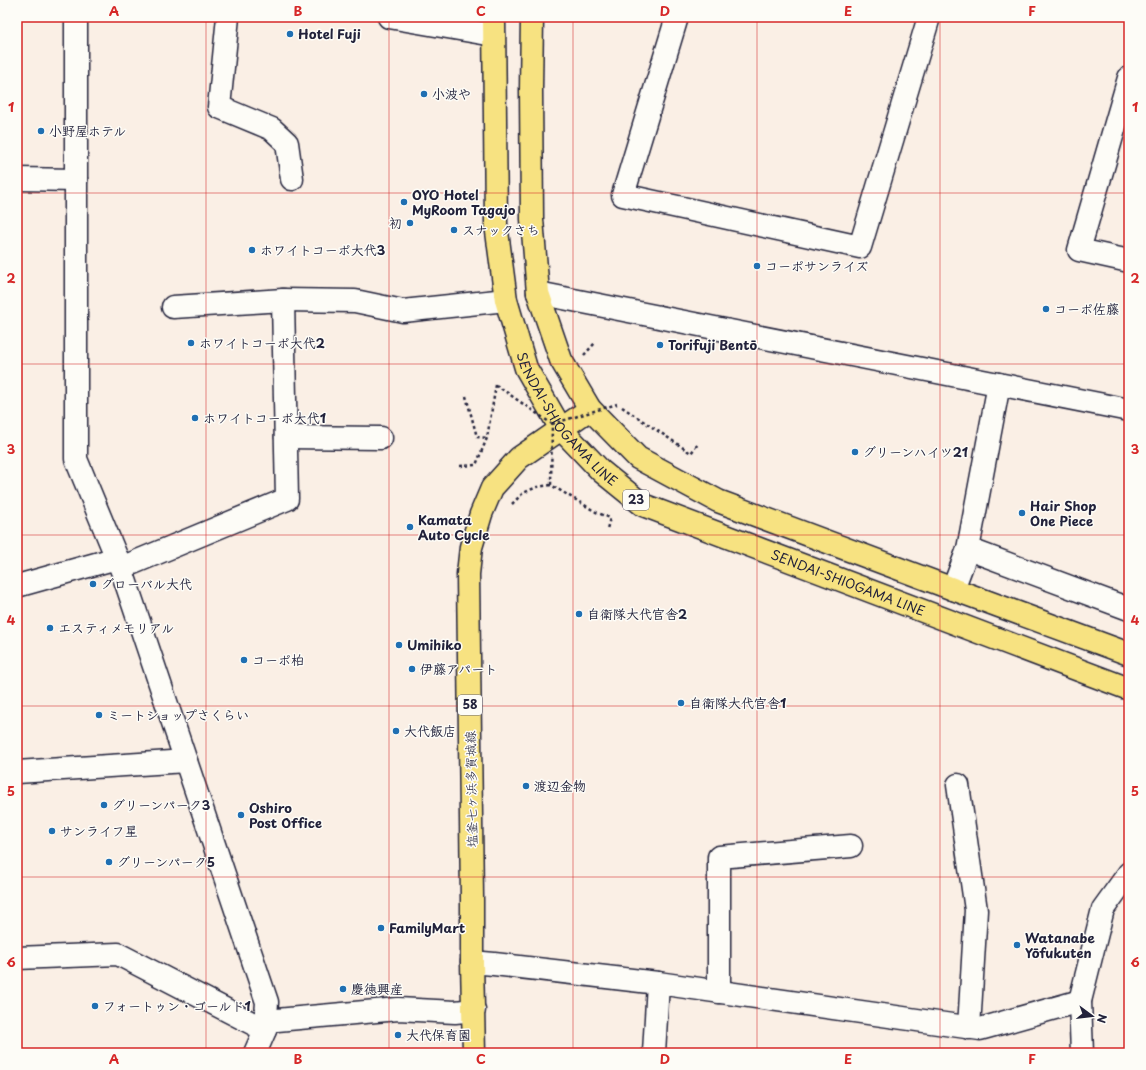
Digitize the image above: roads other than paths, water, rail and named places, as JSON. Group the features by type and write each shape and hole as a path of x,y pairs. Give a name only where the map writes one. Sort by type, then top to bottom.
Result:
{"main road":[{"name":"SENDAI-SHIOGAMA LINE","path":"532,17 532,219 538,293 561,360 590,409 638,458 718,501 1129,654"},
{"name":"SENDAI-SHIOGAMA LINE","path":"494,26 496,224 506,300 526,368 556,427 601,471 643,505 1129,689"},
{"name":"塩釜七ヶ浜多賀城線","path":"474,1053 468,574 471,547 481,514 492,488 519,458 556,427 590,409"}],"street":[{"path":"76,17 76,459 119,563 267,1002 265,1026 255,1053"},
{"path":"228,17 218,107 272,129 287,143 292,180"},
{"path":"389,17 494,26"},
{"path":"677,17 623,195 860,247 929,17"},
{"path":"1129,78 1079,250 1129,261"},
{"path":"17,179 76,180"},
{"path":"538,293 1129,410"},
{"path":"17,586 119,563 287,499 283,300"},
{"path":"173,307 283,300 355,302 403,311 506,300"},
{"path":"953,589 968,549 999,384"},
{"path":"286,437 381,438"},
{"path":"968,549 1129,609"},
{"path":"17,772 186,761"},
{"path":"958,785 976,910 969,1028"},
{"path":"719,992 719,857 851,846"},
{"path":"1082,1053 1080,1001 1103,909 1129,873"},
{"path":"17,958 118,954 265,1026 398,1009 455,1012 474,1010"},
{"path":"472,962 658,983 980,1030 1080,1001"},
{"path":"654,1053 658,983"}],"place":[{"name":"Hotel Fuji","path":"290,34"},
{"name":"小波や","path":"424,94"},
{"name":"小野屋ホテル","path":"41,131"},
{"name":"OYO Hotel MyRoom Tagajo","path":"404,202"},
{"name":"初","path":"410,223"},
{"name":"スナックさち","path":"454,230"},
{"name":"ホワイトコーポ大代3","path":"252,250"},
{"name":"コーポサンライズ","path":"757,266"},
{"name":"コーポ佐藤","path":"1046,309"},
{"name":"ホワイトコーポ大代2","path":"191,343"},
{"name":"Torifuji Bentō","path":"660,345"},
{"name":"ホワイトコーポ大代1","path":"195,418"},
{"name":"グリーンハイツ21","path":"855,452"},
{"name":"Hair Shop One Piece","path":"1022,513"},
{"name":"Kamata Auto Cycle","path":"410,527"},
{"name":"グローバル大代","path":"93,584"},
{"name":"自衛隊大代官舎2","path":"579,614"},
{"name":"エスティメモリアル","path":"50,628"},
{"name":"Umihiko","path":"399,645"},
{"name":"コーポ柏","path":"244,660"},
{"name":"伊藤アパート","path":"412,669"},
{"name":"自衛隊大代官舎1","path":"681,703"},
{"name":"ミートショップさくらい","path":"99,715"},
{"name":"大代飯店","path":"396,731"},
{"name":"渡辺金物","path":"526,786"},
{"name":"グリーンパーク3","path":"104,805"},
{"name":"Oshiro Post Office","path":"241,815"},
{"name":"サンライフ星","path":"52,831"},
{"name":"グリーンパーク5","path":"109,862"},
{"name":"FamilyMart","path":"381,928"},
{"name":"Watanabe Yōfukuten","path":"1017,945"},
{"name":"慶徳興産","path":"343,989"},
{"name":"フォートゥン・ゴールド1","path":"95,1006"},
{"name":"大代保育園","path":"398,1035"}]}
